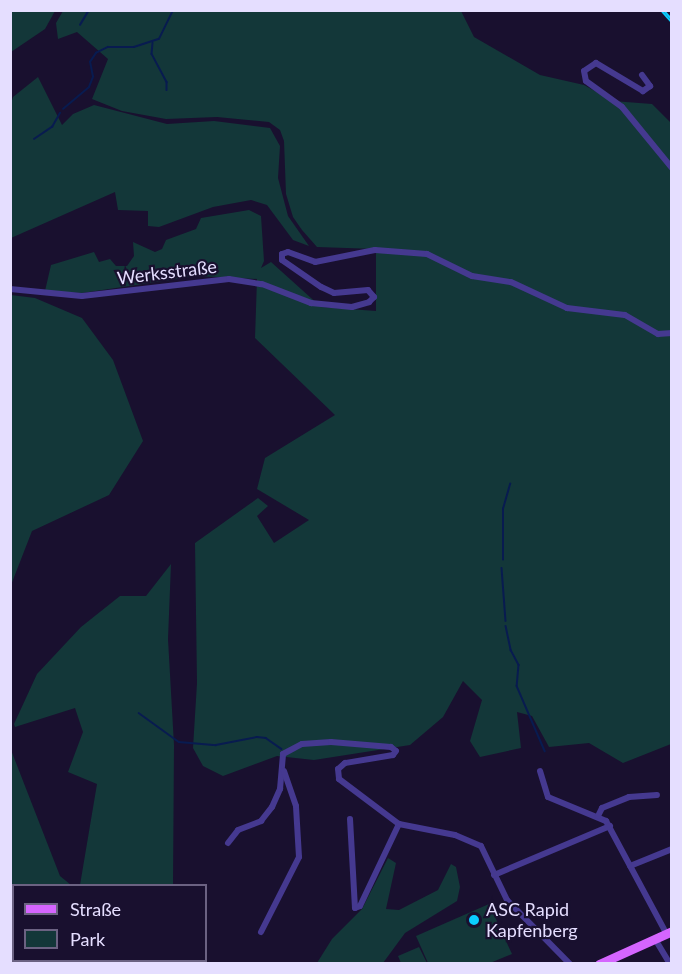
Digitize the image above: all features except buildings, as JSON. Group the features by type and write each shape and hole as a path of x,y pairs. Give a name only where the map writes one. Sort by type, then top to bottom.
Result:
{"main road":[{"path":"599,963 669,932"}],"street":[{"path":"642,75 650,86 643,91 596,63 584,71 586,81 622,107 672,168"},
{"name":"Werksstraße","path":"10,289 82,296 229,279 262,284 311,303 352,307 369,303 374,297 368,290 334,293 321,287 282,260 282,254 288,252 315,262 375,250 427,254 472,276 511,282 567,308 625,315 658,334 672,333"},
{"path":"228,843 238,830 261,821 272,807 283,769 283,754 302,744 331,742 395,749 393,755 345,763 337,776 399,824 473,841 486,852 494,875 521,917 570,963"},
{"path":"261,932 299,857 296,806 283,769"},
{"path":"540,771 544,773 548,797 598,816 610,826 630,866 669,932"},
{"path":"598,816 602,808 629,797 657,795"},
{"path":"350,819 355,908 360,906 399,824"},
{"path":"494,875 610,826"},
{"path":"630,866 672,849"},
{"path":"655,939 670,963"}],"green space":[{"path":"11,10 55,11 45,29 11,52"},
{"path":"63,11 461,11 474,37 540,75 584,85 613,101 652,104 672,124 671,744 623,763 589,743 549,747 532,716 517,712 521,748 480,757 470,741 482,700 463,681 443,717 410,745 314,760 277,756 223,776 203,766 193,748 197,683 195,543 258,498 268,506 257,516 274,543 309,520 257,489 265,458 335,415 255,338 257,279 197,276 82,293 45,291 51,265 94,252 99,262 110,259 116,266 127,266 134,256 133,242 155,252 162,249 166,240 196,229 201,218 249,210 261,216 264,261 261,268 271,262 321,307 376,311 376,249 317,247 302,230 293,217 286,194 284,141 280,130 269,122 217,117 166,119 122,111 92,99 108,59 77,32 58,39 56,23"},
{"path":"38,77 62,125 73,114 94,105 167,124 214,121 270,128 280,146 278,178 288,216 309,246 293,240 267,205 251,200 213,207 159,227 148,226 148,211 118,210 115,192 11,238 11,104 13,97"},
{"path":"11,295 35,298 82,318 113,360 143,441 109,495 32,531 11,585"},
{"path":"171,564 168,639 174,745 173,884 80,884 97,784 68,772 83,732 75,708 15,727 14,724 37,674 81,627 120,596 146,596"},
{"path":"11,750 60,876 70,884 12,884 12,962 173,963 11,963"},
{"path":"388,858 396,863 386,909 399,910 438,890 451,864 456,867 460,887 457,901 405,933 383,963 317,963 332,939 362,909"},
{"name":"ASC Rapid Kapfenberg","path":"489,904 512,954 490,963 428,963 416,936"},
{"path":"419,947 427,963 401,963 398,956"}],"waterway":[{"path":"80,25 89,10"},
{"path":"63,109 89,87 93,77 90,62 96,53 108,47 134,47 159,39 173,10"},
{"path":"153,43 152,54 167,82 167,90"},
{"path":"34,139 52,127 60,113"},
{"path":"503,560 503,509 510,484"},
{"path":"502,568 506,621"},
{"path":"506,626 511,650 519,665 517,686 545,751"},
{"path":"139,713 179,742 216,745 257,737 266,738 282,749"}],"railway":[{"path":"662,10 672,21"}],"place":[{"name":"ASC Rapid Kapfenberg","path":"474,920"}]}
